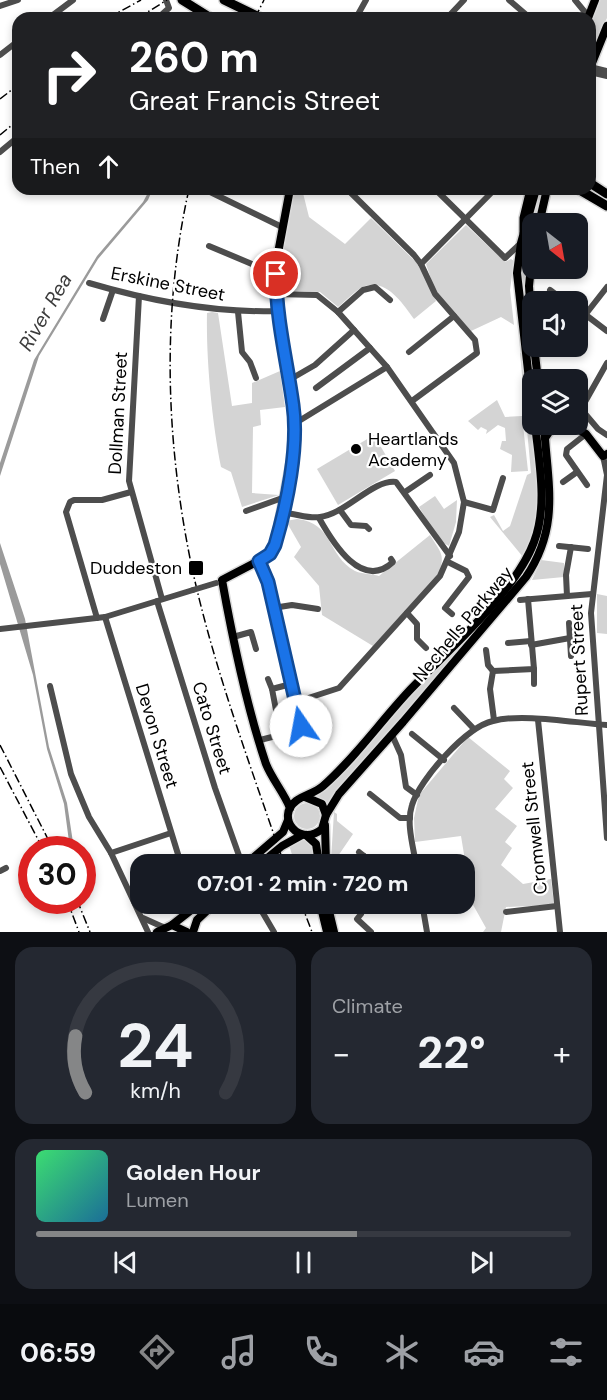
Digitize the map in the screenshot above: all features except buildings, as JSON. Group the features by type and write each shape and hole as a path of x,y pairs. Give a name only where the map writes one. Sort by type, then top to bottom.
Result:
{"highway":[{"path":"182,0 201,12"},
{"path":"224,0 249,12"},
{"path":"525,213 530,195"},
{"path":"588,195 607,206"}],"main road":[{"path":"596,53 607,26"},
{"path":"256,854 283,832 290,808 270,771 260,740 219,581 259,561 274,548 283,513 295,440 289,380 277,311 276,274 289,195"},
{"path":"529,213 534,195"},
{"path":"542,213 546,195"},
{"path":"522,239 517,273 528,369"},
{"name":"Nechells Parkway","path":"302,798 324,785 494,601 528,555 539,525 543,453 539,435"},
{"name":"Nechells Parkway","path":"326,819 339,794 526,577 542,547 550,506 545,435"},
{"path":"545,439 548,435"},
{"name":"Rupert Street","path":"587,435 605,455"},
{"path":"282,790 302,798 317,800 326,819 326,854"},
{"path":"290,808 302,798"},
{"path":"288,819 293,829 316,844 318,854"},
{"path":"272,854 282,846 304,835 317,833 326,819"},
{"path":"164,928 184,914"},
{"path":"192,932 197,920 203,914"},
{"path":"323,914 327,932"},
{"path":"330,914 334,932"},
{"path":"164,928 187,932"}],"street":[{"path":"0,6 18,0"},
{"path":"57,12 73,0"},
{"path":"453,12 464,0"},
{"path":"509,0 523,12"},
{"path":"575,0 591,5"},
{"path":"0,55 12,46"},
{"path":"0,152 12,142"},
{"path":"216,195 282,227"},
{"path":"353,195 421,264 435,294 475,340 477,353 412,401"},
{"path":"441,195 505,258 521,243"},
{"path":"421,264 489,195"},
{"path":"209,246 276,274"},
{"name":"Erskine Street","path":"89,283 139,296 238,312 277,311"},
{"path":"338,312 368,288 375,287 390,300"},
{"path":"588,310 607,287"},
{"path":"104,319 113,290"},
{"path":"276,294 317,295 338,312 387,367 454,463 464,502 459,532 440,576 339,688 296,702"},
{"name":"Dollman Street","path":"139,296 131,492 160,600"},
{"path":"238,312 242,352 250,363 256,378"},
{"path":"409,352 454,316"},
{"path":"588,316 607,331"},
{"path":"289,380 315,365 354,330"},
{"path":"316,388 370,348"},
{"path":"607,363 581,409 607,436"},
{"path":"294,424 387,367"},
{"path":"585,435 566,452 587,485"},
{"name":"Rupert Street","path":"605,455 607,475 592,594 592,642 607,838"},
{"path":"563,482 577,472"},
{"path":"405,492 428,478"},
{"path":"464,502 493,510 502,478"},
{"path":"283,513 319,518 340,510 385,483 396,483 405,492 449,559 466,572 469,578 444,607 452,614"},
{"path":"97,618 66,512 70,502 74,500 102,500 131,492"},
{"path":"246,510 285,497"},
{"path":"340,510 351,525 367,526"},
{"path":"319,518 338,549 360,568 373,573 384,570 393,562"},
{"path":"559,546 588,549"},
{"path":"567,596 566,575 571,547"},
{"path":"259,561 268,582 300,716 300,728 260,740"},
{"path":"0,629 105,617 219,581"},
{"path":"534,684 531,643 524,599 592,594"},
{"name":"Cato Street","path":"160,600 215,788 240,854"},
{"path":"273,608 292,604 318,609"},
{"path":"407,613 417,624 417,644 426,648"},
{"name":"Devon Street","path":"105,617 178,854"},
{"path":"569,623 572,656"},
{"path":"233,637 251,632 256,649"},
{"path":"508,644 570,638"},
{"path":"486,650 488,665 493,672 490,689 494,720"},
{"path":"493,672 534,669"},
{"path":"268,679 276,710"},
{"path":"272,689 291,684"},
{"path":"50,686 71,774 89,817 111,853 148,932"},
{"path":"454,708 474,729"},
{"path":"415,854 410,818 412,805 417,795 458,742 474,729 494,720 538,720 607,725"},
{"name":"Cromwell Street","path":"538,720 561,932"},
{"path":"412,734 444,760"},
{"path":"392,735 401,754 406,787 417,795"},
{"path":"370,794 400,818 410,818"},
{"path":"111,853 171,833"},
{"path":"506,912 557,906"},
{"path":"263,914 274,932"},
{"path":"361,914 357,919 372,932"},
{"path":"419,932 427,931 424,914"},
{"path":"142,918 164,928"}],"shaded area":[{"path":"596,0 607,0 607,18 596,42 596,12 592,12"},
{"path":"147,195 150,195 98,259 39,356 0,476 0,463 34,360 97,256"},
{"path":"291,195 304,195 309,217 345,244 371,218 421,267 436,301 414,319 394,294 380,286 365,286 338,307 320,292 281,290 282,252"},
{"path":"538,195 544,195 540,213 532,213"},
{"path":"466,225 505,262 511,259 514,261 510,290 514,325 501,317 471,331 436,294 426,264"},
{"path":"522,250 522,279 528,279 527,291 522,291 522,306 520,291"},
{"path":"207,313 218,313 232,406 252,403 252,383 280,371 285,407 260,410 261,425 253,427 252,493 279,495 242,507 231,472 221,467 212,410"},
{"path":"522,352 524,357 525,369 522,369 522,375 520,353"},
{"path":"529,357 533,357 535,369 531,369"},
{"path":"497,400 505,417 522,416 522,435 524,435 528,471 511,472 512,455 500,449 502,441 506,441 505,428 498,425 486,434 487,430 481,427 478,430 468,421"},
{"path":"374,435 395,471 338,505 317,469"},
{"path":"528,435 534,435 537,485 532,536 523,557 490,517 494,515 503,531 510,526 527,475 531,473"},
{"path":"435,496 444,509 457,500 456,522 449,546 440,541 419,507"},
{"path":"543,503 546,523 529,566 327,806 317,796 531,555"},
{"path":"297,519 318,527 346,565 360,573 379,576 430,535 442,558 438,575 373,646 322,615 319,586 294,557 301,547 286,521"},
{"path":"0,543 25,619 49,747 67,803 72,836 68,836 64,804 47,749 33,675 0,564"},
{"path":"541,560 564,563 564,577 532,580"},
{"path":"597,594 607,596 607,634 597,633"},
{"path":"468,737 510,771 504,779 513,788 495,809 517,826 505,842 512,848 501,865 523,884 551,879 554,905 506,907 501,932 483,932 486,928 475,908 475,854 464,854 461,836 415,842 414,818 419,795"},
{"path":"307,803 316,807 320,816 316,825 307,829 298,825 294,816 298,807"},
{"path":"334,812 337,814 337,821 353,834 339,854 331,854"},
{"path":"302,839 313,845 314,854 292,854 289,845"}],"railway":[{"path":"119,12 141,0"},
{"path":"148,12 167,0"},
{"path":"258,12 264,0"},
{"path":"0,99 12,90"},
{"path":"0,135 12,125"},
{"path":"188,195 174,284 170,379 172,427 183,521 211,643 281,854"},
{"path":"0,745 46,836"},
{"path":"0,767 36,836"},
{"path":"72,914 79,932"},
{"path":"83,914 90,932"},
{"path":"305,914 312,932"}],"place":[{"name":"Heartlands Academy","path":"356,449"},
{"name":"Duddeston","path":"196,568"}],"route":[{"path":"276,274 277,311 293,406 295,440 283,513 275,545 270,554 259,561 268,582 301,726"}],"water label":[{"name":"River Rea","path":"45,312"}]}
